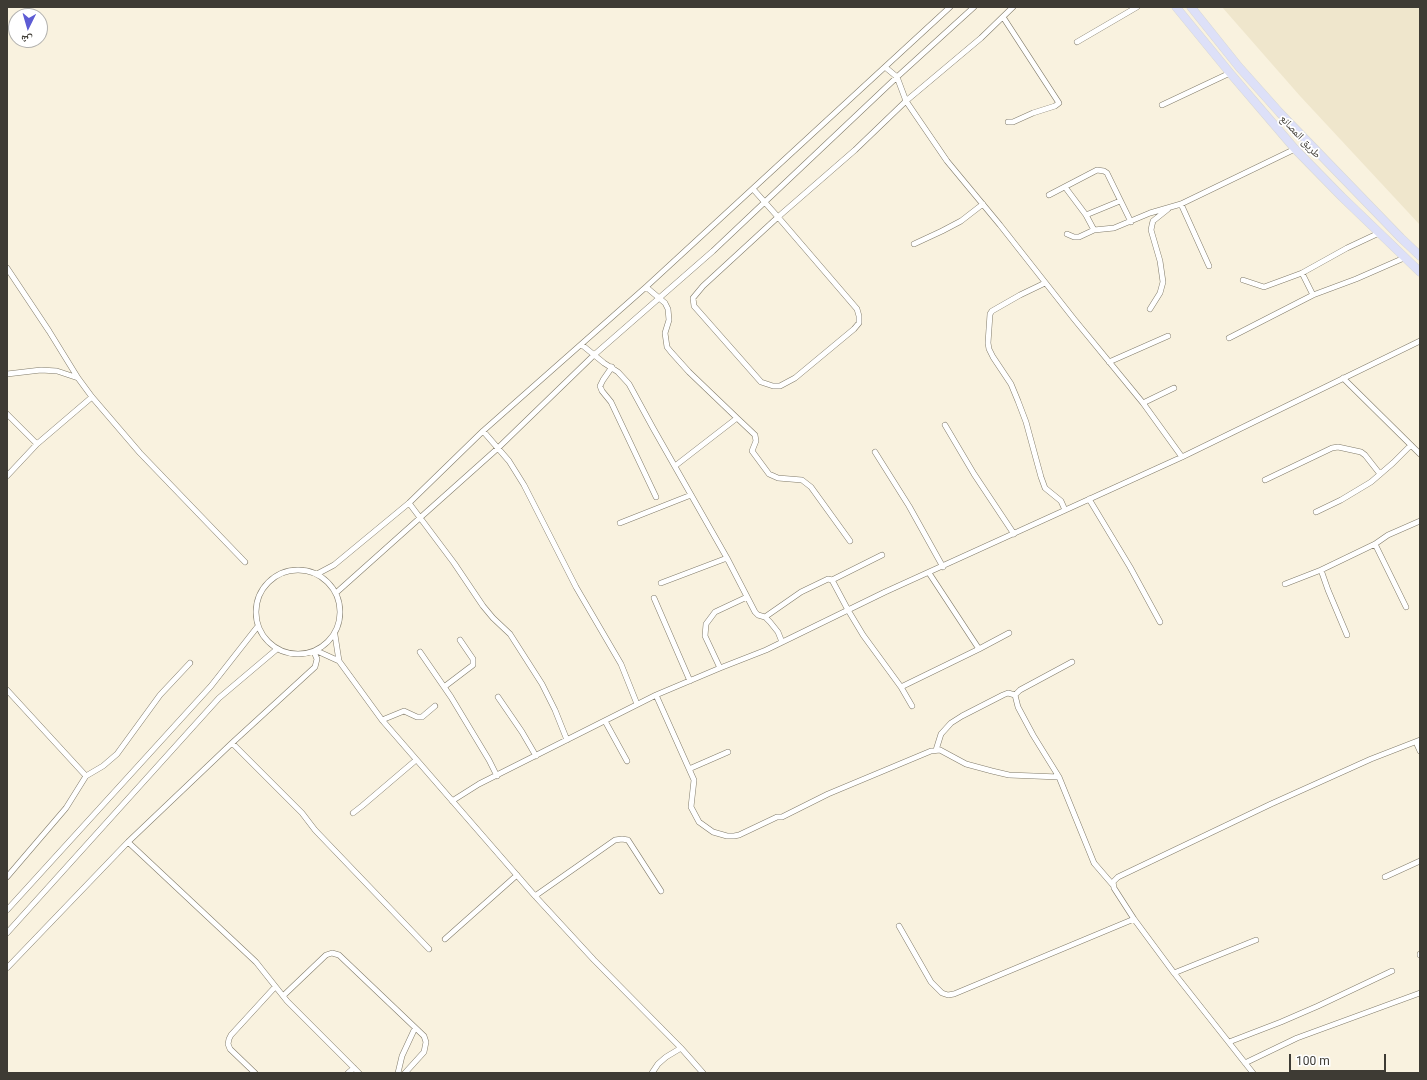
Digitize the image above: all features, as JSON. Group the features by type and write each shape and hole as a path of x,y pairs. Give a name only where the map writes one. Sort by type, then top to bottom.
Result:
{"main road":[{"name":"طريق المصانع","path":"1176,7 1230,73 1296,149 1404,258 1420,272"},
{"name":"طريق المصانع","path":"1191,7 1239,67 1280,113 1420,256"}],"street":[{"path":"317,574 334,565 409,502 483,431 646,287 950,7"},
{"path":"337,592 497,449 594,355 713,251 897,77 974,7"},
{"path":"753,189 764,203 778,218 857,309 859,323 854,329 794,378 780,386 773,386 761,382 694,306 693,298 703,286 778,218 855,150 906,101 981,38 1013,7"},
{"path":"1077,42 1137,7"},
{"path":"1003,17 1059,103 1055,106 1008,122"},
{"path":"884,67 897,77 906,101 947,161 983,204 1044,283 1143,403 1182,457"},
{"path":"1162,105 1230,73"},
{"path":"1066,234 1079,237 1094,230 1114,228 1150,213 1181,204 1296,149"},
{"path":"1049,195 1097,170 1104,170 1107,173 1131,222"},
{"path":"1065,187 1086,215 1094,230"},
{"path":"1086,215 1120,201"},
{"path":"914,244 961,221 983,204"},
{"path":"1181,204 1209,266"},
{"path":"1150,309 1160,293 1163,282 1160,261 1151,230 1152,225 1153,221 1171,207"},
{"path":"1243,280 1264,287 1302,273 1347,248 1379,233"},
{"path":"1229,338 1313,295 1356,279 1404,258"},
{"path":"7,268 78,378 92,397 140,453 245,562"},
{"path":"1302,273 1313,295"},
{"path":"1044,283 992,311 990,314 988,343 993,357 1010,384 1018,401 1026,422 1039,472 1045,488 1061,501 1065,510"},
{"path":"646,287 658,299 665,303 670,314 665,333 667,347 670,352 755,435 756,441 752,451 769,474 778,478 802,480 811,487 850,541"},
{"path":"1109,362 1168,336"},
{"path":"452,801 465,792 637,704 766,650 848,610 1182,457 1420,341"},
{"path":"582,345 612,367 630,384 653,428 727,558 755,612 758,615 765,617 778,632 782,642"},
{"path":"612,367 600,386 611,402 656,497"},
{"path":"7,374 45,370 57,371 78,378"},
{"path":"1343,378 1420,454"},
{"path":"1143,403 1174,388"},
{"path":"7,476 37,444 92,397"},
{"path":"7,414 37,444"},
{"path":"675,466 737,418"},
{"path":"945,425 974,474 1014,534"},
{"path":"483,431 497,449 509,461 524,485 576,586 621,664 637,704"},
{"path":"1316,512 1357,491 1380,474 1411,445"},
{"path":"1264,480 1332,448 1338,447 1361,452 1380,474"},
{"path":"875,452 909,506 943,567"},
{"path":"620,523 692,495"},
{"path":"1089,499 1130,567 1160,622"},
{"path":"409,502 454,563 482,606 492,618 510,634 542,684 555,710 567,740"},
{"path":"1285,584 1321,570 1375,544 1388,535 1420,521"},
{"path":"1375,544 1406,607"},
{"path":"765,617 801,592 828,579 832,580 882,555"},
{"path":"661,583 727,558"},
{"path":"304,570 317,574 326,580 337,592 341,614 339,625 335,635 327,644 315,651 295,655 286,653 269,643 262,635 258,626 256,608 260,595 267,583 278,575 290,571 304,570"},
{"path":"1321,570 1347,635"},
{"path":"929,573 979,649"},
{"path":"832,580 863,635 901,687 912,706"},
{"path":"720,668 705,636 706,624 715,612 747,597"},
{"path":"654,598 690,681"},
{"path":"7,910 211,686 258,626"},
{"path":"901,687 979,649 1008,633"},
{"path":"335,635 338,661"},
{"path":"444,687 473,665 473,659 460,640"},
{"path":"7,933 219,698 277,649"},
{"path":"315,651 338,661 382,720 535,896 594,960 681,1048 703,1073"},
{"path":"7,968 128,842 232,743 315,667 317,659 315,651"},
{"path":"420,652 444,687 489,760 497,776"},
{"path":"1015,695 1020,690 1072,662"},
{"path":"7,877 66,808 86,776 117,754 160,695 190,664"},
{"path":"7,690 86,776"},
{"path":"656,695 694,780 691,807 699,822 713,832 734,836 777,817 782,817 828,794 936,750 940,750 966,764 1009,775 1060,777"},
{"path":"936,750 941,734 951,723 1003,695 1015,695"},
{"path":"1015,695 1018,707 1033,735 1060,777 1094,862 1113,885 1134,918 1174,973 1253,1073"},
{"path":"498,697 522,732 536,756"},
{"path":"382,720 404,711 417,717 422,717 435,706"},
{"path":"605,721 627,761"},
{"path":"1113,885 1115,878 1271,804 1371,759 1418,741 1420,751"},
{"path":"232,743 302,813 315,830 430,949"},
{"path":"689,769 728,752"},
{"path":"353,813 416,760"},
{"path":"535,896 615,840 622,838 628,840 661,891"},
{"path":"128,842 253,959 282,996 359,1073"},
{"path":"1385,877 1420,860"},
{"path":"445,939 517,875"},
{"path":"899,926 931,982 942,993 948,995 954,994 1134,918"},
{"path":"1174,973 1256,940"},
{"path":"282,996 326,955 335,953 339,955 416,1028 425,1039 425,1048 406,1073"},
{"path":"1229,1042 1296,1016 1392,971"},
{"path":"255,1073 230,1049 228,1044 229,1039 275,987"},
{"path":"1245,1063 1297,1038 1420,993"},
{"path":"398,1073 402,1056 416,1028"},
{"path":"652,1073 666,1057 681,1048"},
{"path":"348,1073 354,1068"}],"shaded area":[{"path":"1222,7 1420,7 1420,225 1300,96"}]}
